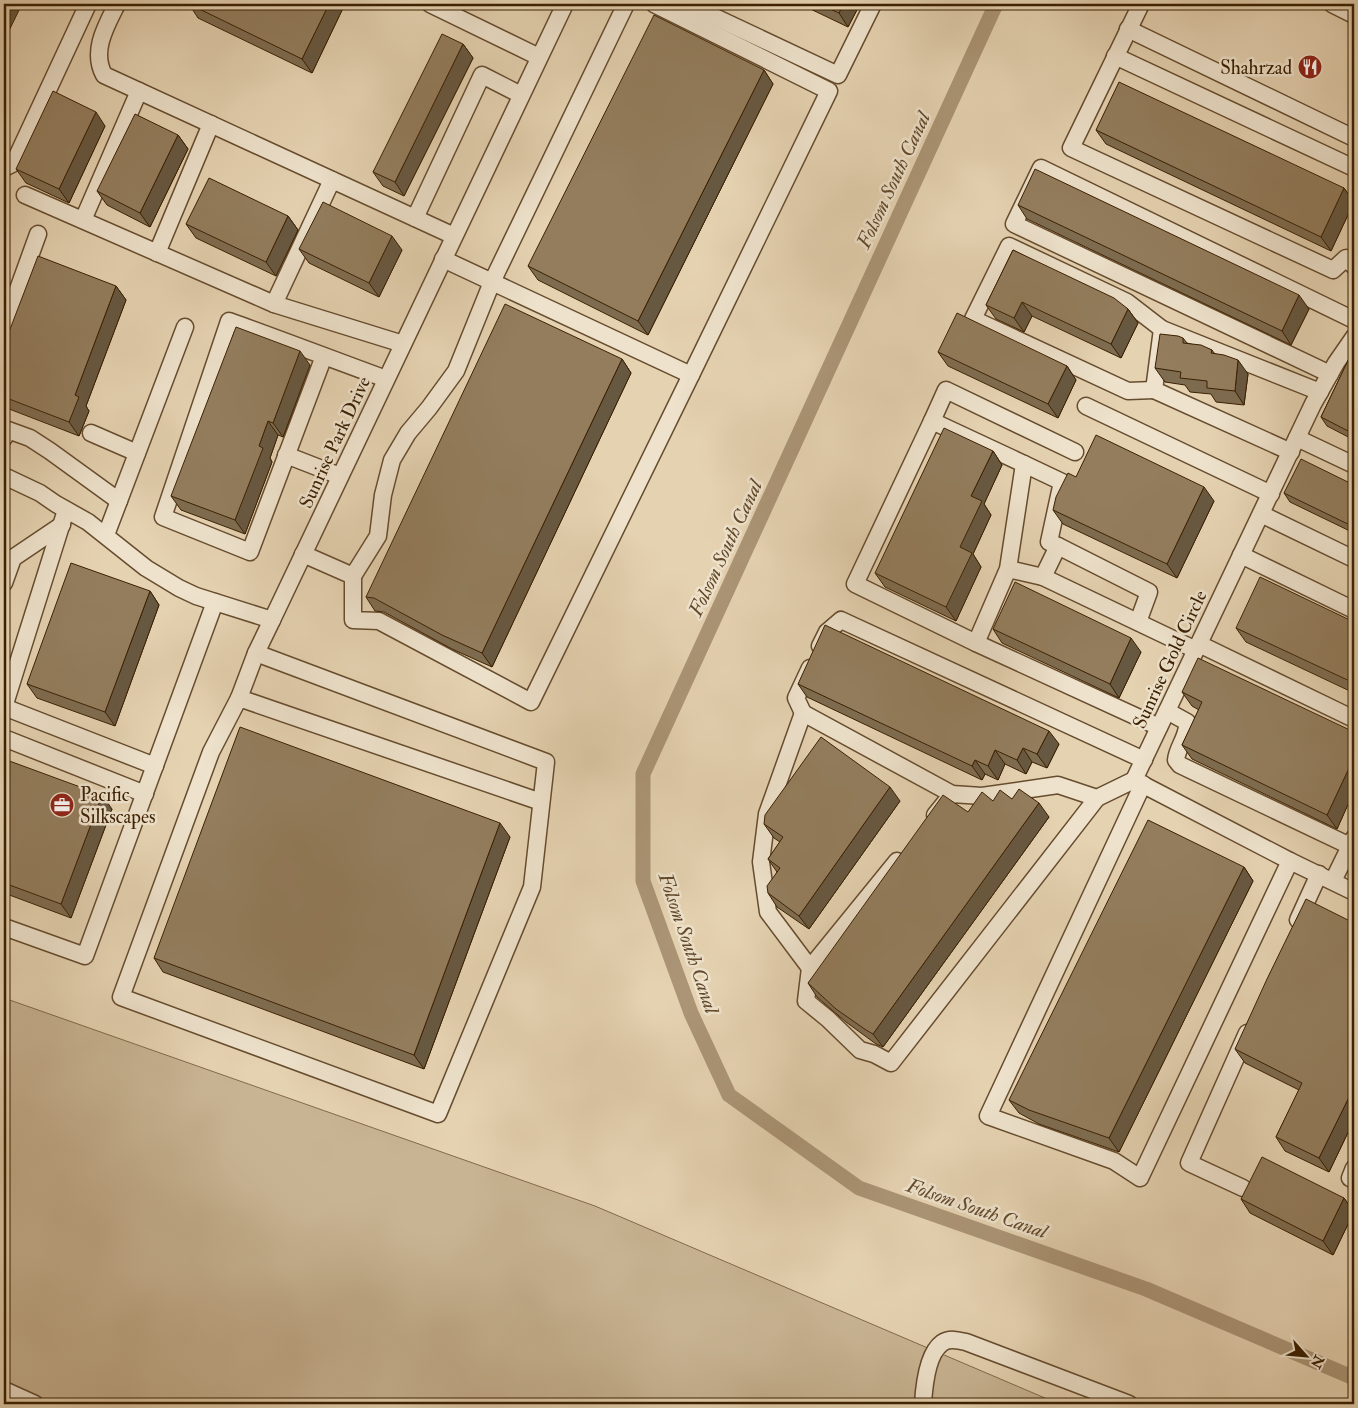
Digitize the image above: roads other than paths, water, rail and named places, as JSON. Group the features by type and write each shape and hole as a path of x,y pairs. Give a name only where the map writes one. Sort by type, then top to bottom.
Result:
{"street":[{"path":"4,168 14,163 88,4"},
{"path":"117,4 99,46 99,60 104,75 454,236"},
{"path":"430,4 539,57"},
{"name":"Sunrise Park Drive","path":"541,802 532,887 438,1114 121,997 211,752 239,698 256,653 565,4"},
{"path":"626,4 492,282 456,371 408,433 392,460 383,495 378,536 353,576 353,620 379,621 531,702 829,91 654,4"},
{"path":"687,4 838,75 873,4"},
{"path":"1141,4 1071,148 1333,270 1351,258"},
{"path":"1128,29 1354,138"},
{"path":"1115,56 1354,168"},
{"path":"415,218 482,74 521,95"},
{"path":"83,220 139,91"},
{"path":"157,253 211,124"},
{"path":"1330,374 1014,224 1041,168 1354,320"},
{"path":"274,304 332,180"},
{"path":"25,195 274,304 403,344"},
{"path":"4,328 10,292 38,234"},
{"path":"1320,392 1162,329 1127,302 1009,246 973,319 1128,391 1154,390 1294,445 1354,465"},
{"path":"443,258 691,375"},
{"path":"324,356 250,552 163,518 230,320 386,379"},
{"path":"106,535 185,326"},
{"path":"1154,390 1162,329"},
{"name":"Sunrise Gold Circle","path":"1290,861 1140,1178 1114,1161 988,1116 1139,782 1144,760 1167,711 1320,392 1354,337"},
{"path":"1075,452 946,390 855,584 976,643 1160,727"},
{"path":"1086,406 1271,494"},
{"path":"932,420 1062,482 1048,542 1149,592 1138,622"},
{"path":"4,438 8,430 30,438 119,501"},
{"path":"91,433 137,453"},
{"path":"286,455 340,476"},
{"path":"976,643 1008,568 1024,464"},
{"path":"4,476 40,493 64,517 88,522 162,579 196,596 272,620"},
{"path":"1261,514 1354,559"},
{"path":"4,583 13,558 64,517"},
{"path":"64,517 4,707 155,766"},
{"path":"1043,577 1058,546"},
{"path":"303,554 353,576"},
{"path":"1241,555 1354,610"},
{"path":"1008,568 1043,577 1354,719"},
{"path":"4,927 85,956 215,602"},
{"path":"1097,798 1058,784 982,796 952,794 803,714 796,698 826,632 841,620 1144,760"},
{"path":"239,698 541,802 546,762 256,653"},
{"path":"1167,711 1187,722 1188,728 1177,753 1176,760 1180,765 1352,842 1326,878 1291,937"},
{"path":"803,714 767,814 761,862 768,912 810,968"},
{"path":"4,738 145,794"},
{"path":"908,847 810,968 806,1001 828,1018 860,1050 874,1054 891,1063 1097,798 1139,782 1290,861 1354,892"},
{"path":"927,824 952,794"},
{"path":"1243,1188 1189,1163 1254,1018"},
{"path":"1354,1168 1350,1178 1354,1180"},
{"path":"923,1404 925,1378 930,1362 942,1343 957,1340 1129,1404"},
{"path":"4,1390 35,1404"}],"waterway":[{"name":"Folsom South Canal","path":"996,4 643,774 643,881 691,1013 729,1095 859,1188 1146,1289 1354,1378"}],"place":[{"name":"Shahrzad","path":"1310,67"},
{"name":"Pacific Silkscapes","path":"62,805"}]}
